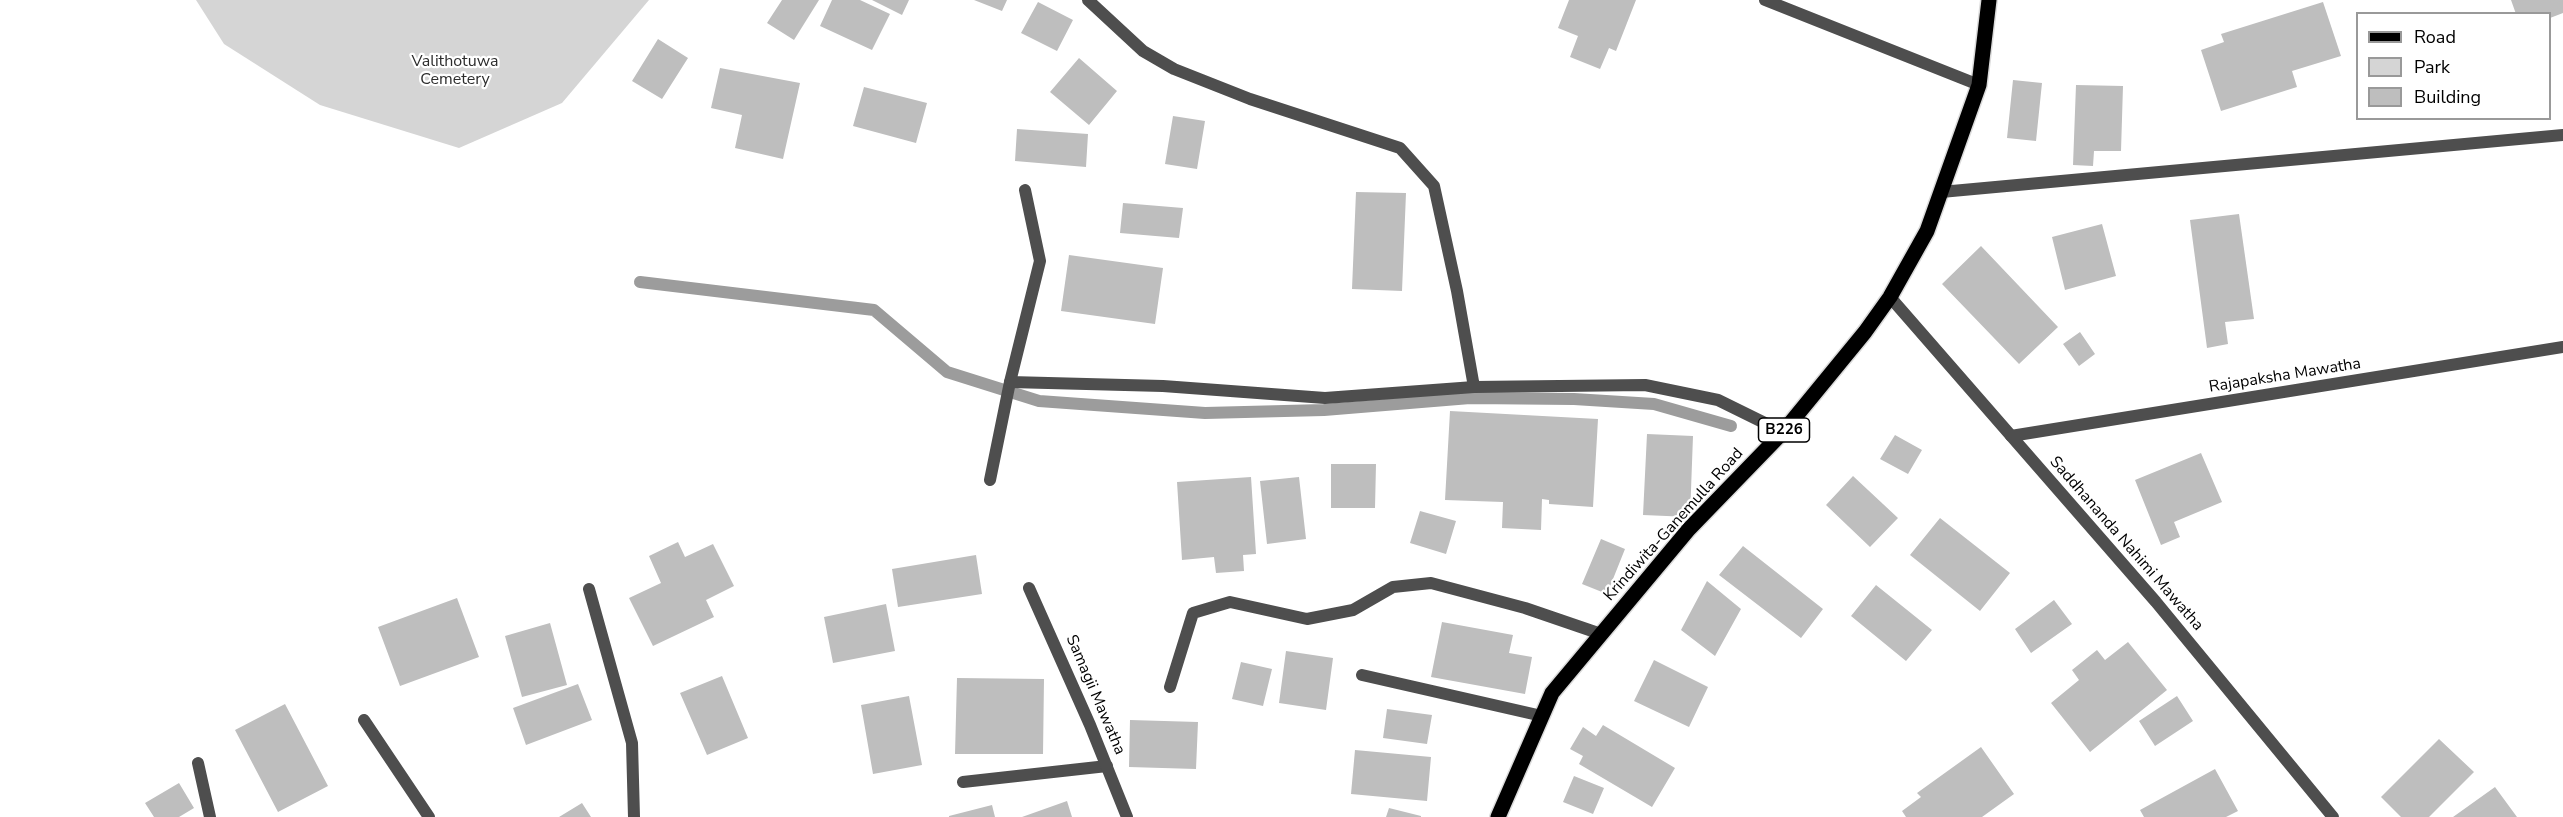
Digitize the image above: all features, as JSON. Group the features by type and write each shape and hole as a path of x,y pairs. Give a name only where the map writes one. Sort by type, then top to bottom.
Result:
{"main road":[{"name":"Krindiwita-Ganemulla Road","path":"1498,817 1552,693 1689,529 1783,432 1865,332 1890,297 1927,231 1979,85 1989,0"}],"street":[{"path":"1088,0 1143,51 1174,69 1250,99 1400,148 1434,186 1457,291 1474,387"},
{"path":"1765,0 1979,85"},
{"path":"1941,192 2563,135"},
{"path":"990,480 1010,382 1040,261 1025,190"},
{"name":"Saddhananda Nahimi Mawatha","path":"1890,297 2156,602 2333,817"},
{"name":"Rajapaksha Mawatha","path":"2011,436 2563,347"},
{"path":"1010,382 1163,386 1325,398 1474,387 1645,386 1718,399 1783,432"},
{"path":"1170,687 1193,613 1230,602 1306,619 1353,610 1393,587 1431,583 1525,608 1601,634"},
{"name":"Samagii Mawatha","path":"1029,588 1127,817"},
{"path":"589,590 632,742 634,817"},
{"path":"1362,675 1542,716"},
{"path":"364,720 429,817"},
{"path":"198,763 210,817"},
{"path":"963,782 1107,766"}],"green space":[{"name":"Valithotuwa Cemetery","path":"196,0 649,0 562,103 459,148 320,105 224,44"}],"building":[{"path":"782,0 819,0 794,40 767,23"},
{"path":"832,0 860,0 890,14 872,50 820,26"},
{"path":"872,0 909,0 902,15"},
{"path":"974,0 1007,0 1002,11"},
{"path":"1569,0 1636,0 1616,51 1609,48 1600,69 1570,57 1578,36 1558,28"},
{"path":"2511,0 2563,0 2563,13 2551,18 2551,12 2515,12"},
{"path":"1038,2 1073,20 1057,51 1021,33"},
{"path":"2323,2 2341,56 2292,71 2297,87 2221,111 2201,50 2224,42 2221,34"},
{"path":"658,39 688,58 662,99 632,81"},
{"path":"1079,58 1117,91 1089,125 1050,92"},
{"path":"720,68 800,83 783,159 735,148 742,115 711,108"},
{"path":"2013,80 2042,83 2036,141 2007,138"},
{"path":"2076,85 2123,86 2121,151 2094,151 2093,166 2073,165"},
{"path":"864,87 927,103 916,143 853,126"},
{"path":"1173,116 1205,121 1197,169 1165,164"},
{"path":"1017,129 1088,134 1086,167 1015,161"},
{"path":"1356,192 1406,193 1402,291 1352,289"},
{"path":"1123,203 1183,208 1179,238 1120,233"},
{"path":"2239,214 2254,319 2225,322 2228,344 2207,348 2190,220"},
{"path":"2102,224 2116,276 2065,290 2052,237"},
{"path":"1981,246 2058,327 2019,364 1942,284"},
{"path":"1069,255 1163,268 1155,324 1061,311"},
{"path":"2080,332 2095,354 2079,366 2063,344"},
{"path":"1450,411 1598,419 1593,507 1549,504 1549,500 1542,499 1541,530 1502,528 1503,502 1445,500"},
{"path":"1647,434 1693,436 1690,517 1643,515"},
{"path":"1895,435 1922,450 1908,474 1880,459"},
{"path":"2201,453 2222,502 2174,522 2180,537 2161,545 2135,480"},
{"path":"1331,464 1376,464 1375,508 1331,508"},
{"path":"1853,476 1898,518 1870,547 1826,505"},
{"path":"1251,477 1256,554 1243,555 1244,571 1216,573 1214,557 1182,560 1177,482"},
{"path":"1299,477 1306,539 1267,544 1260,481"},
{"path":"1420,511 1456,521 1446,554 1410,543"},
{"path":"1940,518 2010,573 1980,611 1910,555"},
{"path":"1601,539 1625,549 1607,594 1582,584"},
{"path":"678,542 685,557 713,544 734,586 706,600 714,617 653,646 629,598 661,583 649,556"},
{"path":"1743,546 1823,609 1801,638 1719,575"},
{"path":"976,555 982,594 898,607 892,569"},
{"path":"1707,581 1741,609 1715,656 1681,630"},
{"path":"1876,585 1932,630 1906,661 1851,616"},
{"path":"457,598 479,657 400,686 378,627"},
{"path":"2054,600 2072,624 2031,653 2015,629"},
{"path":"886,604 895,651 833,663 824,617"},
{"path":"1442,622 1513,635 1509,653 1532,657 1525,694 1431,677"},
{"path":"550,623 567,685 522,697 505,636"},
{"path":"2128,642 2167,690 2090,752 2051,703 2079,680 2072,670 2097,650 2105,660"},
{"path":"1286,651 1333,658 1326,710 1279,703"},
{"path":"1654,660 1708,687 1689,727 1634,701"},
{"path":"1241,662 1272,669 1263,706 1232,699"},
{"path":"722,676 748,738 707,755 680,693"},
{"path":"957,678 1044,679 1043,754 955,754"},
{"path":"578,684 592,720 526,745 513,708"},
{"path":"909,696 922,765 873,774 861,705"},
{"path":"2177,696 2193,721 2155,746 2139,721"},
{"path":"285,704 328,786 278,812 235,730"},
{"path":"1387,709 1432,715 1427,744 1383,738"},
{"path":"1130,720 1198,722 1196,769 1129,767"},
{"path":"1603,725 1675,768 1652,807 1579,764 1583,756 1570,749 1583,727 1596,736"},
{"path":"2439,739 2474,772 2429,817 2401,817 2381,797"},
{"path":"1981,747 2014,794 1982,817 1906,817 1902,811 1921,797 1917,793"},
{"path":"1355,750 1431,757 1427,801 1351,794"},
{"path":"2215,769 2238,811 2226,817 2144,817 2140,810"},
{"path":"1574,776 1604,788 1593,814 1563,802"},
{"path":"179,783 194,808 179,817 154,817 145,803"},
{"path":"2495,787 2517,817 2453,817"},
{"path":"1067,801 1072,817 1022,817"},
{"path":"582,803 591,817 559,817"},
{"path":"992,805 995,817 949,817 949,816"},
{"path":"1389,808 1421,816 1421,817 1386,817"}],"waterway":[{"path":"640,282 874,310 947,372 1039,401 1205,413 1324,410 1470,398 1574,399 1654,404 1731,426"}]}
